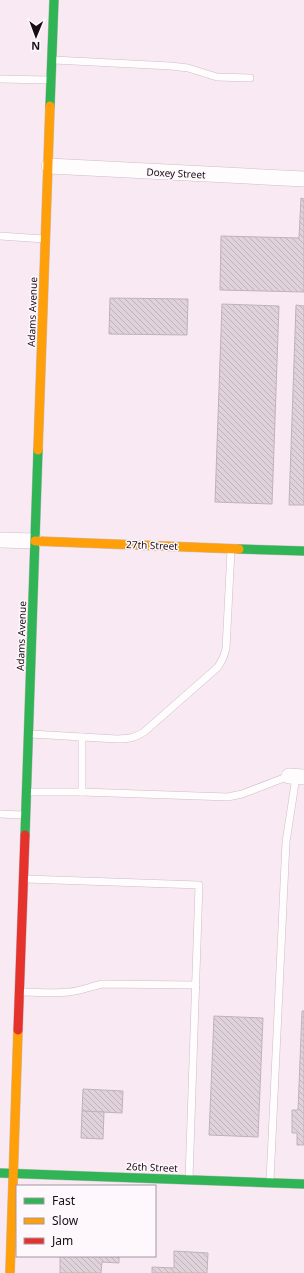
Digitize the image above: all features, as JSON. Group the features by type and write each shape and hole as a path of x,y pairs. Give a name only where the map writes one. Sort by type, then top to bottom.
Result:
{"street":[{"name":"Adams Avenue","path":"10,1273 8,1253 13,1174 54,0"},
{"name":"Doxey Street","path":"49,166 304,179"},
{"name":"27th Street","path":"0,540 304,551"},
{"name":"26th Street","path":"0,1173 304,1184"}],"lane":[{"path":"52,60 171,66 188,68 217,77 250,78"},
{"path":"0,79 52,80"},
{"path":"0,236 46,239"},
{"path":"28,734 128,739 135,737 144,732 218,667 226,649 231,548"},
{"path":"82,737 82,792"},
{"path":"26,792 82,792 228,797 296,777 286,842 270,1183"},
{"path":"0,814 26,815"},
{"path":"23,879 199,885 189,1180"},
{"path":"19,992 80,991 103,984 196,986"}],"building":[{"path":"301,198 304,199 304,292 220,290 221,236 299,238"},
{"path":"110,298 188,299 187,335 109,334"},
{"path":"222,304 279,306 272,504 215,502"},
{"path":"296,305 304,306 304,505 289,505"},
{"path":"302,1011 304,1011 304,1145 297,1145 297,1133 292,1133 292,1110 298,1110"},
{"path":"214,1016 263,1018 258,1137 209,1135"},
{"path":"83,1089 123,1091 122,1113 82,1111"},
{"path":"82,1111 104,1112 103,1139 81,1138"},
{"path":"174,1251 208,1253 207,1273 152,1273 152,1267 174,1268"},
{"path":"60,1257 119,1257 119,1263 102,1262 101,1273 60,1273"}],"traffic: fast":[{"path":"50,106 54,0"},
{"path":"25,835 38,450"},
{"path":"239,549 304,551"},
{"path":"0,1173 304,1184"}],"traffic: slow":[{"path":"38,450 50,106"},
{"path":"35,541 239,549"},
{"path":"10,1273 18,1030"}],"traffic: jam":[{"path":"18,1030 25,835"}]}
